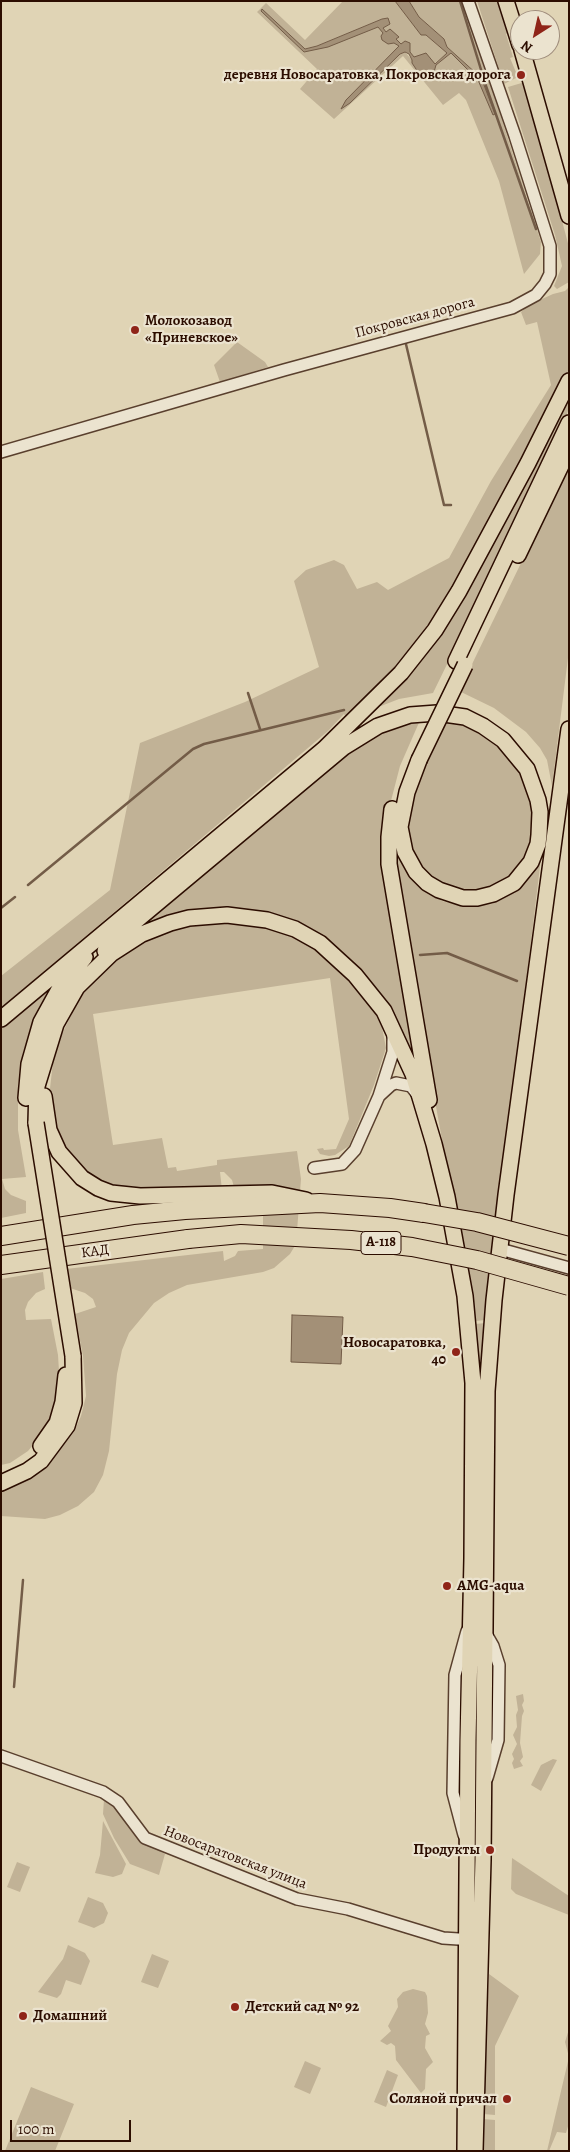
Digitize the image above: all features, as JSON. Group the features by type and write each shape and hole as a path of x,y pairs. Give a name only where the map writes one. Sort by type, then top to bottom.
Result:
{"highway":[{"name":"КАД","path":"1,1236 134,1215 186,1210 320,1203"},
{"name":"А-118","path":"320,1203 390,1208 477,1222 569,1246"},
{"name":"КАД","path":"1,1265 188,1239 240,1234 351,1240 412,1247 477,1260 569,1286"}],"main road":[{"path":"506,1 510,14"},
{"path":"525,60 569,216"},
{"path":"534,60 569,176"},
{"path":"1,1019 324,749 401,673 435,630 476,561 531,458 569,381"},
{"path":"434,1144 432,1115 389,864 389,836 393,806 569,423"},
{"path":"460,663 569,449"},
{"path":"324,749 372,718 399,708 427,703 455,706 478,714 511,736 537,772 548,804 550,821 549,868"},
{"path":"32,1124 37,1086 56,1024 75,989 93,963 120,935 344,747 378,726 410,715 438,713 466,717 504,740 527,769 538,800 538,844 531,862 514,883 493,894 477,898 463,898 439,890 427,883 416,872 405,852 400,827 415,757"},
{"path":"465,2151 473,1940 483,1790 487,1391 493,1307 549,868 569,729"},
{"path":"75,989 110,954 142,934 161,926 200,916 248,916 285,926 320,943 352,971 384,1011 412,1074 434,1144 447,1198 465,1296 473,1383 467,1846 473,1940 475,2151"},
{"path":"1,1483 27,1471 41,1461 67,1426 74,1403 69,1356 32,1124 26,1098 29,1064 41,1022 58,991 87,954 111,933 121,917"},
{"path":"45,1060 43,1094 49,1130 59,1152 82,1178 98,1188 125,1195 272,1193 320,1203"},
{"path":"1,1472 33,1455 46,1441 57,1422 63,1402 69,1356"}],"street":[{"name":"Покровская дорога","path":"1,452 284,370 512,308 536,295 550,274 550,246 515,136 468,1"},
{"path":"314,1168 342,1164 355,1150 379,1096 393,1052 392,1027"},
{"path":"379,1096 391,1085 396,1084 411,1086 419,1096"},
{"path":"500,1249 569,1268"},
{"name":"Новосаратовская улица","path":"1,1756 103,1792 118,1802 145,1838 288,1896 304,1902 348,1909 443,1938 473,1940"}],"shaded area":[{"path":"343,1 395,1 421,35 426,35 447,53 434,64 414,57 396,39 398,37 386,32 383,28 388,18 317,46 304,49 262,10 304,52 378,27 399,46 346,100 350,103 400,54 405,52 412,60 436,65 451,53 478,80 484,91 484,85 472,69 447,47 444,39 419,17 409,1 464,1 541,242 540,254 524,274 499,181 466,100 459,93 443,105 403,56 334,119 300,89 317,69 257,12 266,3 305,40"},
{"path":"395,1 409,1 419,17 444,39 447,47 477,74 484,85 495,114 493,115 478,80 451,53 436,65 434,72 427,77 420,75 412,63 409,54 405,52 400,54 350,103 341,109 346,100 399,46 394,43 388,44 382,40 381,36 383,33 378,27 328,47 304,52 261,11 262,9 305,49 388,18 390,24 383,28 386,32 390,29 399,37 396,39 401,44 405,41 410,43 410,52 414,57 426,53 435,64 447,53 426,35 421,35"},
{"path":"477,1 501,1 510,29 510,32 506,34 510,47 510,60 518,77 504,84"},
{"path":"525,82 569,247 569,282 557,289 554,286 562,266 555,235 508,87"},
{"path":"569,287 569,369 558,394 467,565 428,628 395,670 346,717 344,714 328,731 1,1008 1,976 110,890 140,743 245,702 319,667 294,581 306,570 334,560 344,565 357,589 377,582 388,590 449,558 491,481 551,385 537,322 526,325 521,312 529,305 553,294 565,291"},
{"path":"237,342 265,362 268,367 220,382 214,365"},
{"path":"569,396 569,408 560,433 433,693 399,699 381,706 379,704 434,644 472,580"},
{"path":"569,464 569,650 552,786 547,760 540,748 526,732 494,708 459,691"},
{"path":"421,718 400,766 385,824 417,1067 358,970 248,912 132,930 362,739"},
{"path":"448,719 462,722 497,742 517,763 534,804 536,832 524,863 509,881 476,893 446,888 420,869 405,834 412,791"},
{"path":"396,846 405,869 417,884 442,901 467,907 492,904 515,892 533,871 539,858 541,858 486,1320 475,1321 395,881"},
{"path":"241,922 274,929 296,937 320,951 372,1006 381,1022 386,1048 374,1085 349,1146 335,1155 320,1154 317,1149 336,1149 349,1119 330,978 93,1014 113,1145 162,1138 168,1168 176,1167 177,1171 217,1165 217,1160 297,1151 301,1179 296,1244 290,1254 274,1268 263,1272 187,1285 169,1293 154,1303 129,1333 122,1350 117,1374 109,1451 103,1475 94,1492 78,1506 60,1515 45,1519 1,1516 1,1491 20,1484 38,1472 54,1457 74,1432 81,1416 86,1396 83,1356 75,1314 96,1307 93,1299 85,1293 70,1288 66,1269 223,1251 224,1261 235,1256 238,1251 263,1249 263,1188 234,1187 232,1180 224,1172 220,1172 222,1190 131,1192 95,1181 59,1143 49,1097 53,1062 61,1036 79,999 100,971 128,950 161,933 194,924"},
{"path":"52,987 36,1017 23,1052 18,1086 18,1130 26,1177 2,1179 5,1189 11,1195 26,1201 26,1213 1,1218 1,1029"},
{"path":"43,1272 45,1289 36,1293 28,1302 25,1310 26,1320 51,1319 58,1355 60,1387 54,1411 44,1432 28,1451 10,1463 1,1465 1,1279"},
{"path":"292,1315 343,1317 341,1364 291,1362"},
{"path":"486,1323 481,1378 478,1378 475,1324"},
{"path":"523,1694 524,1701 522,1705 524,1711 520,1743 523,1757 520,1761 523,1766 514,1769 512,1754 517,1744 513,1735 517,1727 516,1715 518,1710 516,1696"},
{"path":"553,1759 557,1760 541,1791 531,1785 541,1765"},
{"path":"104,1799 114,1805 139,1839 165,1854 159,1875 130,1864 114,1838 103,1814"},
{"path":"103,1821 126,1864 122,1874 113,1877 95,1873 100,1855"},
{"path":"512,1858 569,1896 569,1915 516,1894 511,1889"},
{"path":"17,1862 30,1867 20,1892 7,1887"},
{"path":"88,1897 103,1903 108,1913 104,1923 94,1928 78,1922"},
{"path":"68,1945 85,1953 90,1961 81,1985 66,1980 61,1994 57,1998 38,1992 63,1959"},
{"path":"152,1954 169,1961 158,1988 141,1982"},
{"path":"489,1974 519,1996 495,2046 495,2115 483,2114"},
{"path":"413,1989 425,1992 427,1996 428,2013 425,2024 430,2034 426,2036 425,2048 433,2062 426,2069 425,2089 421,2093 396,2060 395,2046 391,2043 387,2045 380,2041 391,2031 388,2026 398,2007 397,1999 403,1992"},
{"path":"569,2029 569,2057 565,2042"},
{"path":"569,2057 569,2123 566,2133 557,2132 549,2151 547,2151"},
{"path":"305,2061 321,2068 310,2094 294,2087"},
{"path":"387,2070 398,2075 386,2107 374,2102"},
{"path":"31,2087 74,2104 55,2151 5,2151"},
{"path":"483,2119 495,2120 495,2151 482,2151"}],"waterway":[{"path":"460,1 486,86 536,229"},
{"path":"405,340 444,505 451,505"},
{"path":"248,693 260,729"},
{"path":"28,885 193,749 204,744 344,710"},
{"path":"1,908 15,897"},
{"path":"420,955 447,953 517,981"},
{"path":"14,1687 23,1580"}],"place":[{"name":"деревня Новосаратовка, Покровская дорога","path":"521,75"},
{"name":"Молокозавод «Приневское»","path":"135,330"},
{"name":"Новосаратовка, 40","path":"456,1352"},
{"name":"AMG-aqua","path":"447,1586"},
{"name":"Продукты","path":"490,1850"},
{"name":"Детский сад № 92","path":"235,2007"},
{"name":"Домашний","path":"23,2016"},
{"name":"Соляной причал","path":"507,2099"}]}
